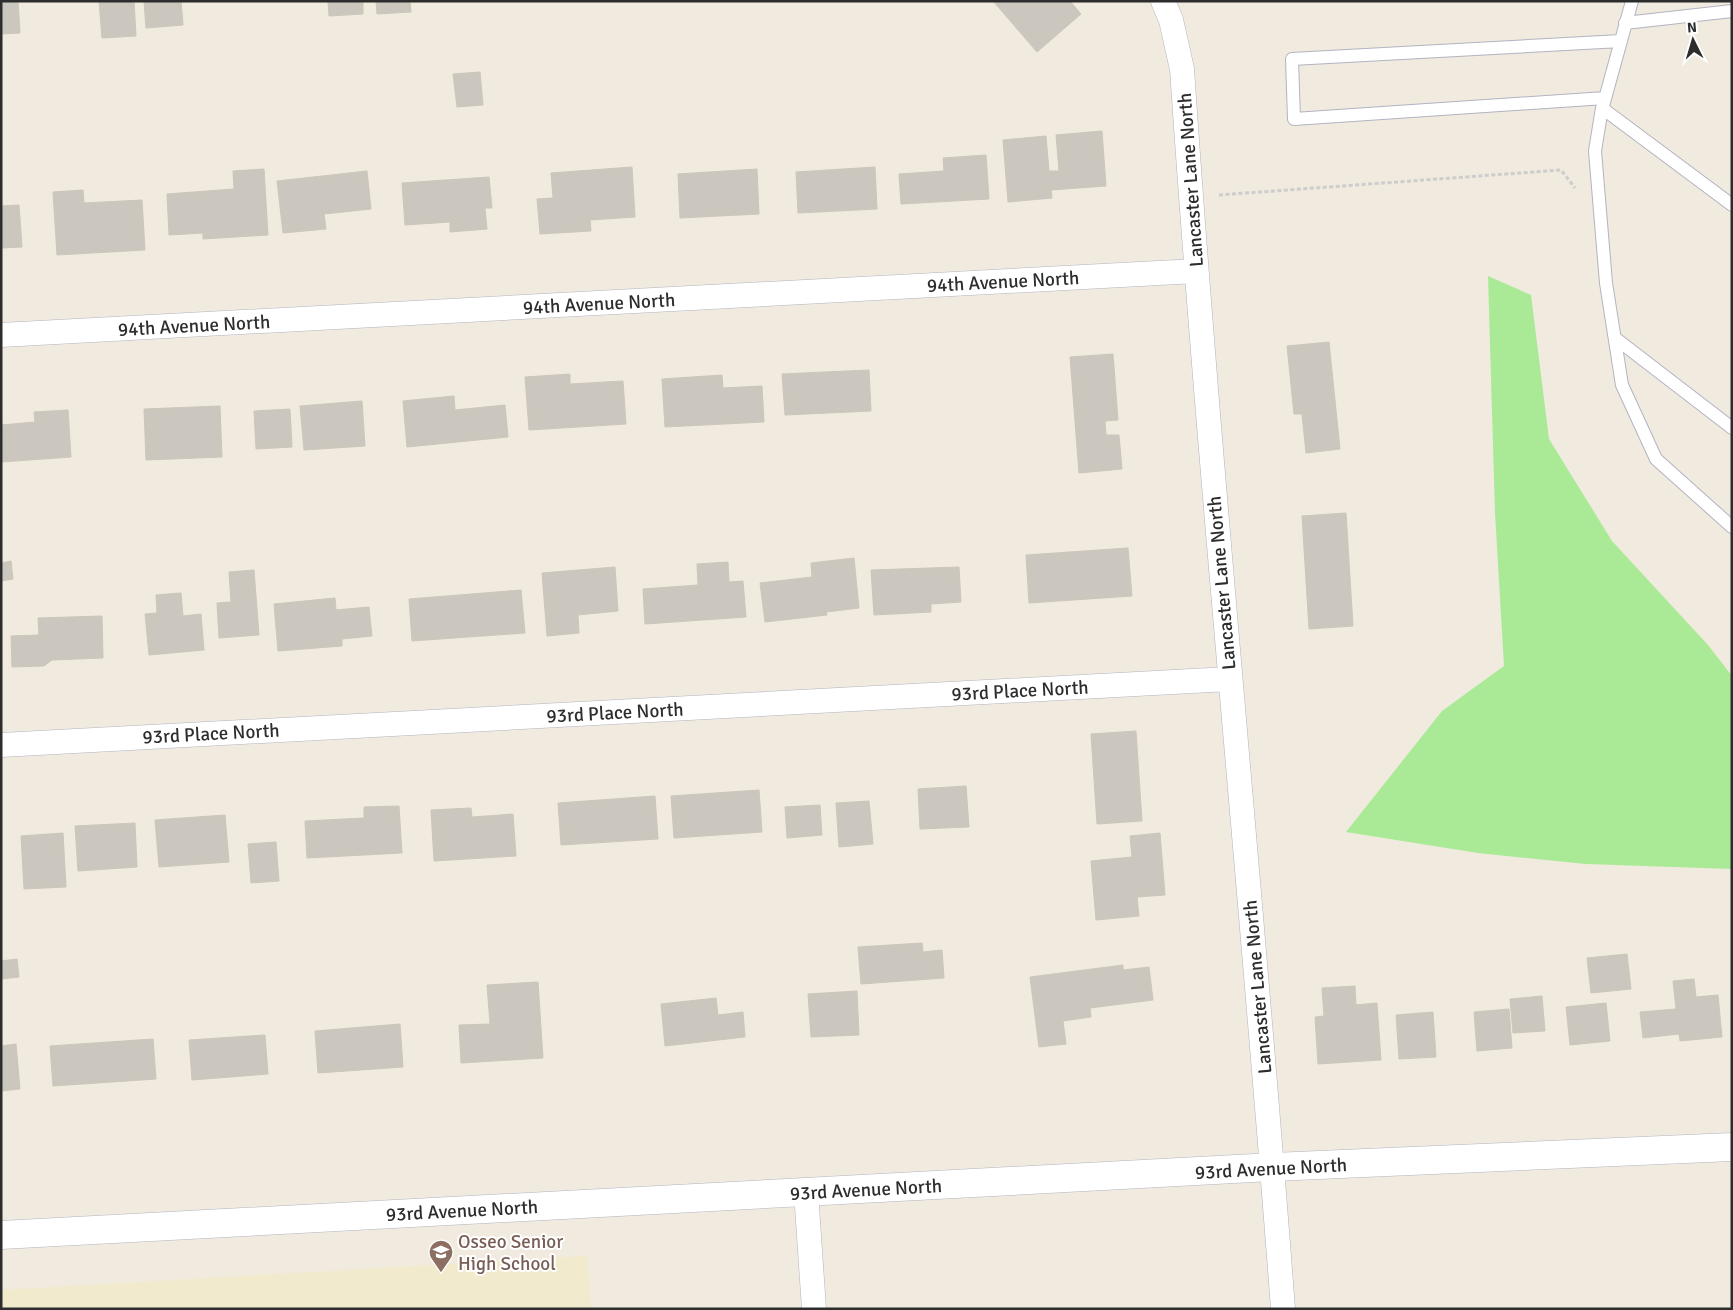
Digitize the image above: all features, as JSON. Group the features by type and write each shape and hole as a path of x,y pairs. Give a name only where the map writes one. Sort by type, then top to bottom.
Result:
{"street":[{"name":"Lancaster Lane North","path":"1163,1 1172,20 1182,69 1196,271 1229,679 1273,1168 1283,1309"},
{"name":"94th Avenue North","path":"1,335 1196,271"},
{"name":"93rd Place North","path":"1,745 1229,679"},
{"name":"93rd Avenue North","path":"1,1235 806,1192 1732,1146"},
{"path":"806,1192 814,1309"}],"lane":[{"path":"1632,1 1604,103 1595,151 1606,283 1622,385 1656,459 1732,527"},
{"path":"1625,22 1732,11"},
{"path":"1620,41 1292,59 1294,120 1604,103 1732,206"},
{"path":"1615,338 1732,428"}],"path":[{"path":"1191,198 1562,170 1579,193"}],"shaded area":[{"name":"Osseo Senior High School","path":"587,1256 591,1309 1,1309 1,1290"}],"green space":[{"path":"1488,276 1531,295 1549,439 1612,541 1708,645 1732,676 1732,869 1586,864 1478,853 1346,832 1442,711 1504,666 1495,513"}],"building":[{"path":"1,1 18,1 20,33 1,34"},
{"path":"99,1 134,1 136,36 102,38"},
{"path":"144,1 181,1 183,25 146,28"},
{"path":"328,1 363,1 363,14 329,16"},
{"path":"376,1 410,1 411,12 377,14"},
{"path":"993,1 1070,1 1081,14 1037,52"},
{"path":"480,72 483,105 457,107 453,74"},
{"path":"1102,131 1106,186 1051,190 1052,198 1008,202 1003,140 1046,136 1049,171 1059,171 1056,135"},
{"path":"986,155 989,199 901,204 899,174 944,171 943,158"},
{"path":"632,167 635,217 590,220 591,231 540,234 537,199 553,198 551,173"},
{"path":"875,167 877,209 798,213 796,172"},
{"path":"264,169 268,235 203,239 203,233 169,235 167,194 234,189 233,171"},
{"path":"757,169 759,214 680,218 678,174"},
{"path":"367,171 371,209 324,214 326,229 283,233 277,181"},
{"path":"489,177 492,208 485,208 487,229 450,232 450,222 405,225 402,183"},
{"path":"83,190 84,203 142,200 145,250 57,255 53,192"},
{"path":"19,205 22,247 1,248 1,206"},
{"path":"1329,342 1340,449 1306,453 1302,414 1294,414 1287,346"},
{"path":"1113,354 1118,420 1105,421 1106,435 1119,435 1122,469 1079,473 1070,357"},
{"path":"869,370 871,411 785,415 782,374"},
{"path":"570,374 570,384 623,381 626,424 529,430 525,377"},
{"path":"722,375 723,388 762,386 764,422 665,427 662,379"},
{"path":"454,396 455,410 505,405 508,437 407,447 403,401"},
{"path":"362,401 365,446 304,450 300,406"},
{"path":"220,406 222,457 146,460 144,409"},
{"path":"290,409 292,447 256,449 254,411"},
{"path":"68,410 71,457 1,462 1,425 35,422 34,412"},
{"path":"1346,513 1353,626 1309,629 1302,516"},
{"path":"1128,548 1132,596 1029,603 1026,555"},
{"path":"854,558 859,608 826,612 827,615 765,622 760,583 812,577 811,563"},
{"path":"11,561 13,579 1,581 1,563"},
{"path":"728,562 729,582 743,581 746,617 645,624 643,589 698,585 697,564"},
{"path":"615,567 618,611 578,615 579,633 547,636 542,573"},
{"path":"959,567 961,602 931,604 931,612 874,615 871,570"},
{"path":"254,570 259,635 219,638 217,603 231,602 229,572"},
{"path":"521,590 525,633 412,641 409,599"},
{"path":"181,593 183,616 201,614 204,650 149,655 145,614 157,613 156,595"},
{"path":"335,598 336,610 369,607 372,636 342,639 342,646 278,651 274,604"},
{"path":"102,616 103,658 52,660 44,666 12,667 11,636 39,635 38,618"},
{"path":"1136,731 1142,821 1097,824 1091,734"},
{"path":"966,786 969,827 920,829 918,789"},
{"path":"759,790 762,832 674,838 671,796"},
{"path":"655,796 658,839 561,845 558,803"},
{"path":"869,801 873,844 839,847 836,803"},
{"path":"820,805 822,835 787,838 785,807"},
{"path":"399,806 402,853 307,858 305,821 364,818 364,807"},
{"path":"471,808 472,817 513,814 516,856 434,861 431,810"},
{"path":"225,815 229,862 159,867 155,820"},
{"path":"135,823 137,867 78,871 75,826"},
{"path":"63,833 66,887 24,889 21,836"},
{"path":"1160,833 1165,895 1137,897 1139,916 1096,920 1091,861 1132,857 1130,836"},
{"path":"276,842 279,881 251,883 248,844"},
{"path":"922,943 923,952 942,950 944,978 861,984 858,947"},
{"path":"1627,954 1631,989 1591,993 1587,958"},
{"path":"17,959 19,977 1,979 1,961"},
{"path":"1123,965 1123,970 1149,967 1153,1000 1090,1008 1091,1017 1063,1021 1066,1044 1039,1047 1030,977"},
{"path":"1694,979 1696,997 1718,995 1722,1037 1680,1041 1679,1034 1643,1038 1640,1012 1676,1009 1673,981"},
{"path":"538,982 543,1058 461,1063 459,1025 490,1024 487,985"},
{"path":"1355,986 1356,1005 1377,1003 1381,1060 1318,1064 1315,1017 1324,1016 1322,988"},
{"path":"857,991 859,1035 811,1037 808,994"},
{"path":"1542,996 1545,1031 1513,1033 1510,999"},
{"path":"716,998 718,1015 743,1012 745,1037 665,1046 661,1004"},
{"path":"1606,1003 1610,1041 1570,1045 1566,1007"},
{"path":"1509,1009 1512,1048 1477,1051 1474,1012"},
{"path":"1433,1012 1436,1057 1399,1059 1396,1015"},
{"path":"400,1024 403,1067 318,1073 315,1031"},
{"path":"265,1035 268,1074 192,1080 189,1040"},
{"path":"153,1039 156,1079 53,1086 50,1046"},
{"path":"16,1044 20,1089 1,1091 1,1046"}],"place":[{"name":"Osseo Senior High School","path":"441,1273"}]}
